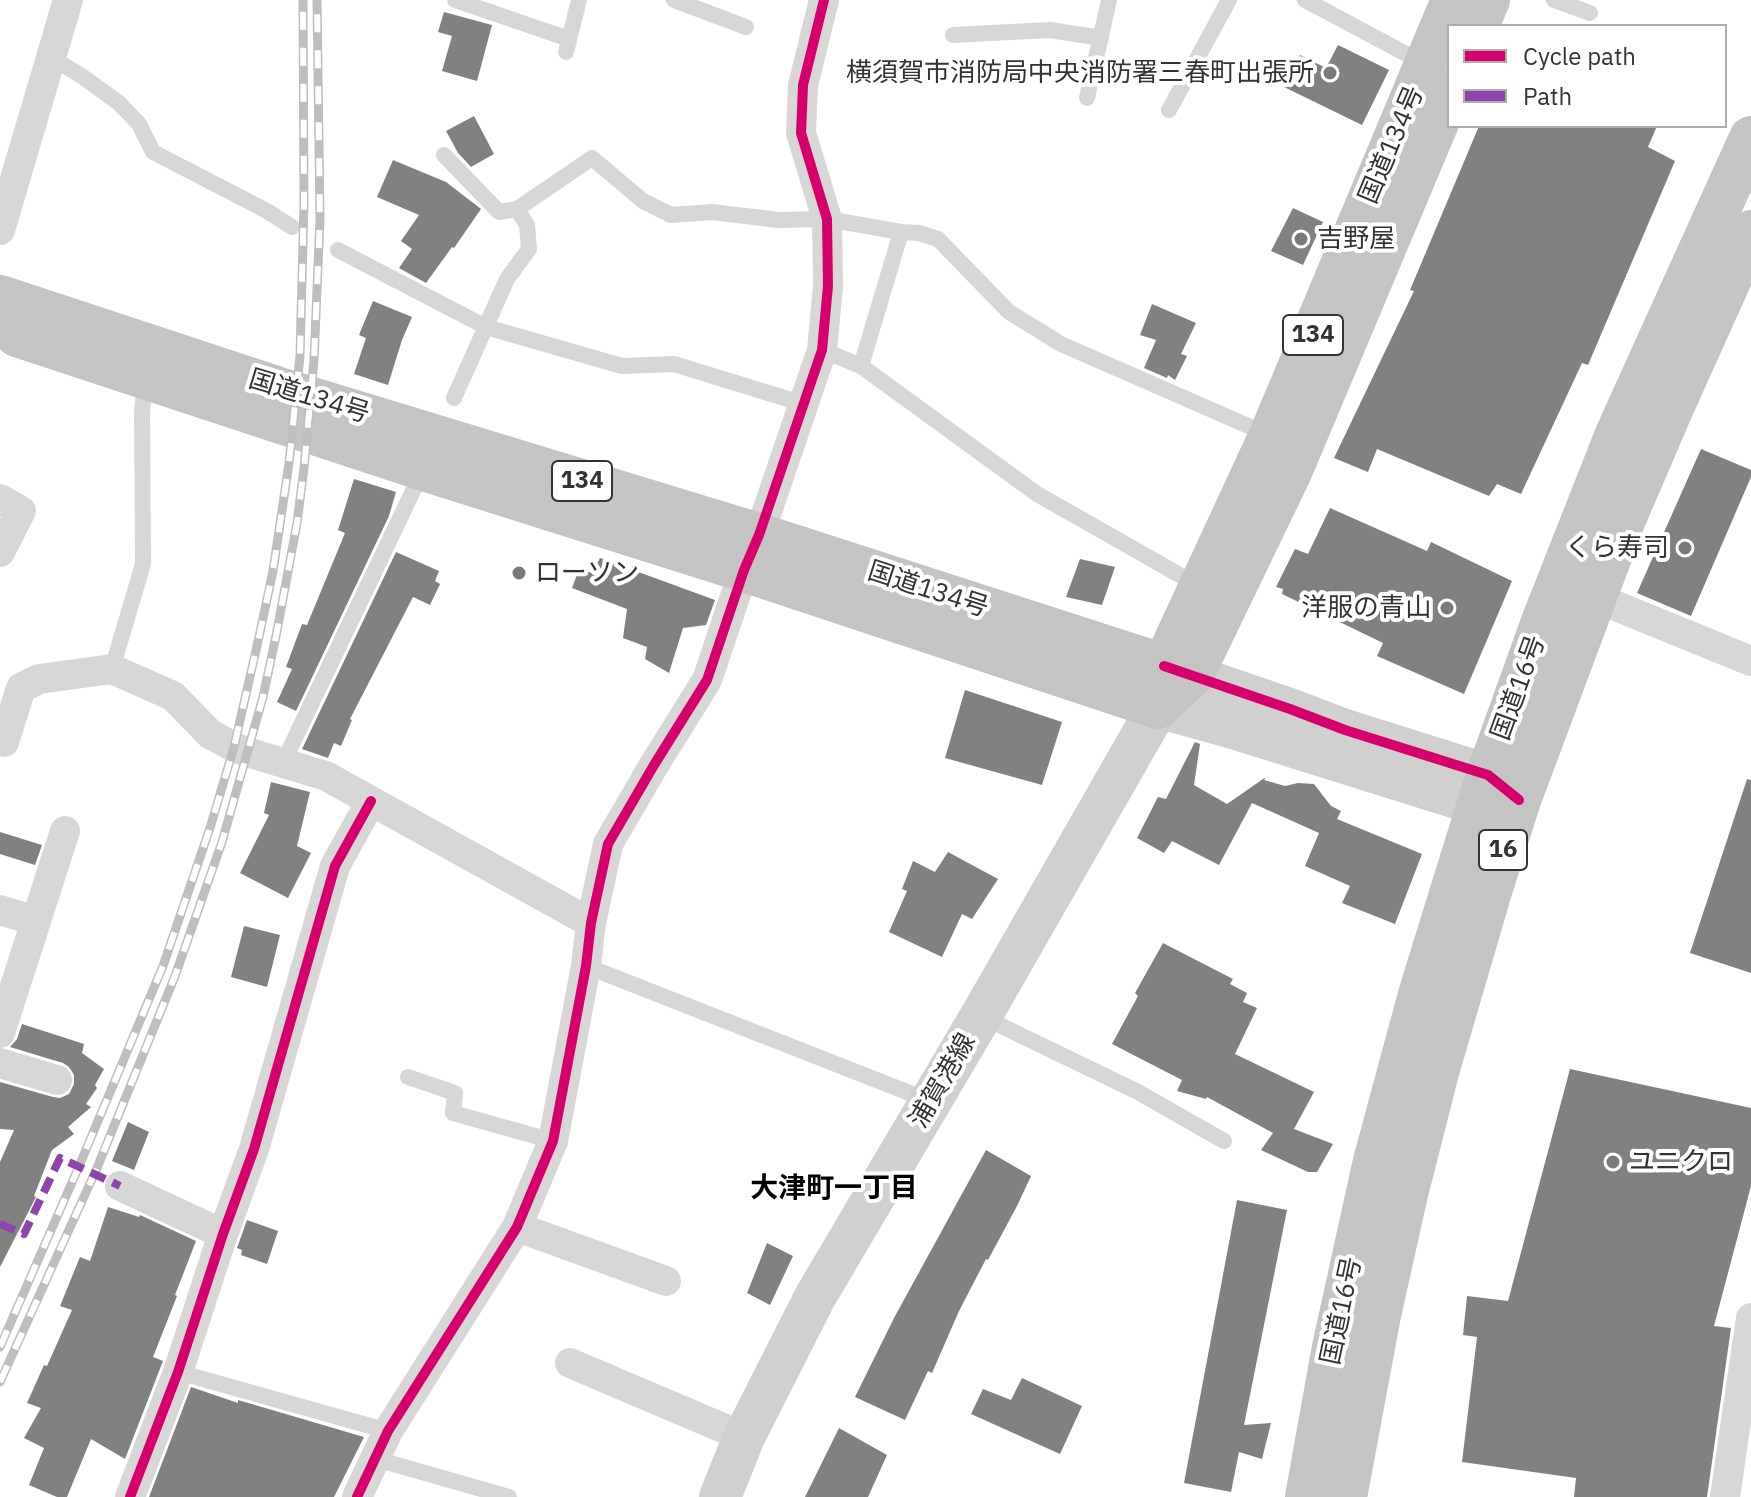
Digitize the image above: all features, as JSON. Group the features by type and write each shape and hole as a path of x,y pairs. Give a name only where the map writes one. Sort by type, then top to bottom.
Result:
{"highway":[{"name":"国道134号","path":"1448,24 1453,0"},
{"path":"1478,24 1488,0"},
{"name":"国道134号","path":"1171,682 1290,472 1438,79 1447,32"},
{"name":"国道134号","path":"1171,682 1201,587 1438,79"},
{"name":"国道16号","path":"1307,1497 1334,1347 1375,1161 1421,991 1495,793 1544,619 1611,448 1751,138"},
{"name":"国道16号","path":"1345,1497 1379,1315 1406,1194 1455,1008 1495,793 1594,597 1654,449 1751,232"},
{"name":"国道134号","path":"0,297 276,388 752,553 1171,682"},
{"name":"国道134号","path":"0,329 424,469 752,553"}],"main road":[{"path":"1171,682 1233,728 1495,793"},
{"name":"浦賀港線","path":"720,1497 744,1437 815,1297 981,1016 1171,682"}],"street":[{"path":"0,230 68,0"},
{"path":"357,1497 382,1445 517,1227 553,1141 608,844 707,680 822,350 828,286 827,219 801,133 803,85 824,0"},
{"path":"0,499 21,511 0,552"},
{"path":"1594,597 1751,661"},
{"path":"0,741 4,742 21,688 39,679 112,669 173,696 210,734 247,752 326,776 591,923"},
{"path":"130,1497 178,1372 258,1135 335,866 371,801"},
{"path":"0,1033 65,831"},
{"path":"0,910 36,921"},
{"path":"0,1063 57,1080"},
{"path":"120,1186 223,1234"},
{"path":"517,1227 666,1281"},
{"path":"1725,1497 1751,1318"},
{"path":"570,1363 744,1437"}],"lane":[{"path":"455,0 568,46 579,0"},
{"path":"674,0 746,27"},
{"path":"1087,98 1109,0"},
{"path":"1169,110 1229,0"},
{"path":"1305,0 1438,79"},
{"path":"1554,0 1590,13"},
{"path":"953,35 1050,30 1101,38"},
{"path":"51,57 119,103 139,124 153,152 292,227"},
{"path":"444,155 499,212 517,209 592,158 643,201 671,215 712,212 779,220 827,219 919,233 938,239 1009,312 1061,344 1271,435"},
{"path":"454,398 507,279 529,249 527,225 517,209"},
{"path":"861,366 901,232"},
{"path":"338,250 486,327 622,366 674,364 804,404"},
{"path":"822,350 861,366 1037,494 1201,587"},
{"path":"112,669 143,564 142,412 145,378"},
{"path":"283,763 424,469"},
{"path":"586,966 931,1101"},
{"path":"981,1016 1138,1092 1224,1141"},
{"path":"408,1077 455,1093 453,1113 553,1141"},
{"path":"178,1372 382,1445 509,1497"}],"building":[{"path":"444,12 492,25 477,81 442,71 452,36 438,32"},
{"path":"1338,45 1389,70 1362,125 1284,87 1300,55 1326,68"},
{"path":"474,116 494,154 471,167 458,153 446,131"},
{"path":"1478,128 1656,128 1648,147 1675,161 1588,365 1582,363 1521,494 1497,484 1489,496 1377,449 1368,472 1334,458 1414,291 1410,290"},
{"path":"393,160 446,182 481,209 426,283 399,268 412,249 401,241 419,215 377,197"},
{"path":"1293,208 1323,222 1303,265 1271,251"},
{"path":"373,301 412,317 388,385 354,374 366,338 359,335"},
{"path":"1152,304 1196,323 1181,354 1187,356 1175,380 1144,368 1156,340 1140,335"},
{"path":"1701,449 1751,470 1751,477 1691,616 1637,593"},
{"path":"354,479 396,492 389,516 296,711 277,702 292,669 286,667 302,624 307,625 345,533 338,530"},
{"path":"1330,508 1427,551 1431,542 1512,581 1464,694 1377,656 1383,643 1282,594 1283,589 1276,587 1295,549 1308,554"},
{"path":"396,552 439,571 435,581 440,584 430,605 413,597 350,719 341,746 334,743 328,758 302,749"},
{"path":"600,558 715,600 706,625 683,628 669,673 645,659 647,647 623,638 627,609 572,588 579,569 592,573"},
{"path":"1080,559 1115,567 1102,605 1066,597"},
{"path":"965,690 1062,722 1042,785 945,758"},
{"path":"1195,742 1200,744 1194,785 1227,804 1266,777 1264,780 1285,786 1314,784 1331,806 1341,811 1337,819 1422,854 1395,924 1342,903 1350,886 1305,866 1319,833 1252,803 1219,865 1172,841 1164,853 1137,838 1158,797 1166,799"},
{"path":"1747,779 1751,780 1751,973 1690,953"},
{"path":"271,782 310,792 297,846 311,853 288,898 240,873 269,815 264,813"},
{"path":"0,832 42,845 35,865 0,854"},
{"path":"948,852 998,879 972,919 962,914 942,957 889,932 907,891 902,889 913,861 935,872"},
{"path":"244,926 280,935 267,987 231,977"},
{"path":"1163,943 1233,979 1230,984 1247,993 1243,1002 1257,1008 1235,1054 1314,1092 1294,1129 1333,1144 1317,1172 1308,1172 1261,1150 1273,1133 1207,1097 1177,1091 1182,1080 1112,1044 1138,996 1135,993"},
{"path":"22,1024 84,1044 82,1053 104,1069 95,1085 97,1088 86,1104 91,1107 68,1127 74,1134 52,1150 36,1197 0,1267 0,1162 14,1130 0,1129 0,1082 60,1098 69,1094 74,1084 74,1075 63,1063 10,1047 17,1039"},
{"path":"1570,1069 1751,1108 1751,1186 1714,1326 1731,1328 1707,1497 1574,1497 1576,1478 1462,1462 1477,1337 1463,1335 1467,1296 1508,1301"},
{"path":"128,1122 149,1132 134,1170 112,1161"},
{"path":"986,1150 1031,1176 959,1311 932,1373 928,1371 905,1420 855,1397 894,1318"},
{"path":"1237,1200 1287,1210 1244,1425 1271,1423 1262,1459 1239,1452 1231,1492 1184,1483"},
{"path":"108,1207 140,1215 196,1241 153,1357 163,1361 125,1459 91,1439 67,1497 57,1497 29,1485 44,1448 24,1438 41,1408 27,1403 72,1310 60,1306 80,1257 90,1261"},
{"path":"247,1220 278,1231 267,1264 241,1255 242,1250 237,1248"},
{"path":"767,1243 793,1256 770,1305 747,1293"},
{"path":"1022,1378 1082,1406 1060,1454 971,1414 983,1389 1011,1400"},
{"path":"191,1387 364,1437 334,1497 149,1497"},
{"path":"839,1428 887,1455 868,1497 805,1497"}],"railway":[{"path":"0,1347 163,966 234,747 259,637 273,571 289,463 300,356 304,203 303,0"},
{"path":"0,1382 97,1168 175,976 222,842 263,697 297,523 314,360 320,219 317,0"}],"marked path":[{"path":"0,1224 24,1234 60,1158 120,1186"}],"cycle path":[{"path":"357,1497 388,1431 517,1227 553,1141 608,844 707,680 822,350 828,286 827,219 801,133 803,85 824,0"},
{"path":"1164,666 1345,730 1488,775 1519,800"},
{"path":"130,1497 178,1372 254,1149 335,866 371,801"}],"place":[{"name":"横須賀市消防局中央消防署三春町出張所","path":"1330,73"},
{"name":"吉野屋","path":"1301,239"},
{"name":"くら寿司","path":"1685,548"},
{"name":"ローソン","path":"519,573"},
{"name":"洋服の青山","path":"1447,608"},
{"name":"ユニクロ","path":"1613,1162"}],"district":[{"name":"大津町一丁目","path":"834,1189"}]}
